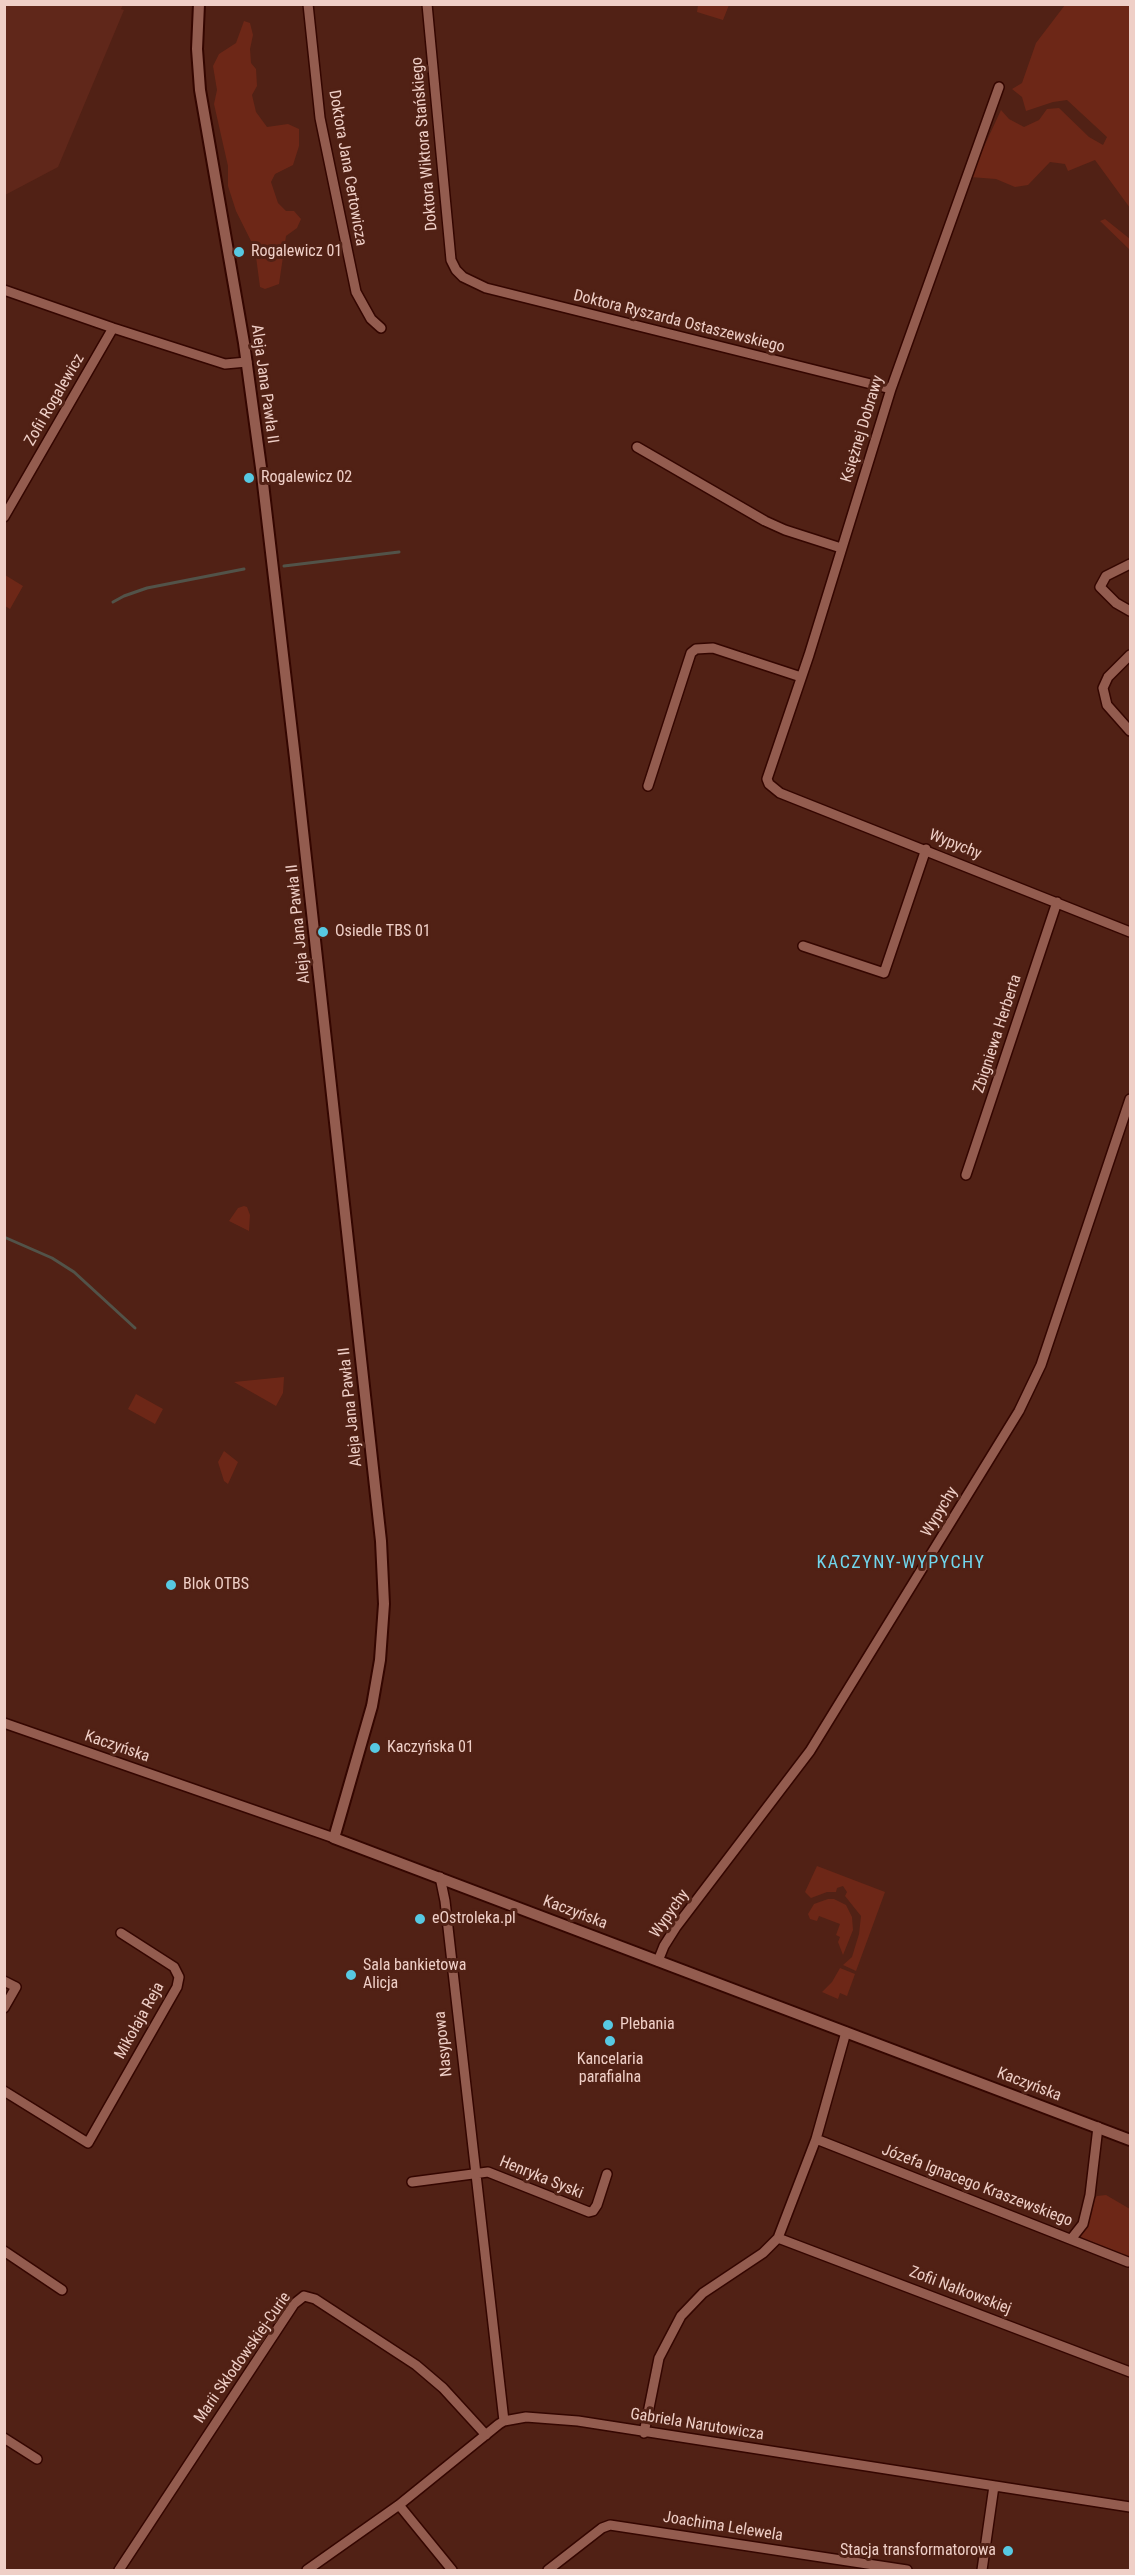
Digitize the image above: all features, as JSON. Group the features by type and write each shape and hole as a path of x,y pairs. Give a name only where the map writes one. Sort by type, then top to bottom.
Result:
{"street":[{"name":"Aleja Jana Pawła II","path":"199,4 197,49 200,90 247,362 296,758 381,1541 384,1604 380,1660 369,1715 334,1838"},
{"name":"Doktora Jana Certowicza","path":"308,4 320,118 356,292 371,319 381,328"},
{"name":"Doktora Wiktora Stańskiego","path":"427,4 451,260 463,277"},
{"name":"Księżnej Dobrawy","path":"769,784 769,771 801,677 891,389 999,87"},
{"name":"Doktora Ryszarda Ostaszewskiego","path":"463,277 486,288 891,389"},
{"path":"4,290 225,364 247,362"},
{"name":"Zofii Rogalewicz","path":"4,517 113,328"},
{"path":"637,447 765,521 785,530 842,548"},
{"path":"1131,564 1106,576 1100,587 1116,603 1131,611"},
{"path":"648,786 691,653 696,649 713,648 801,677"},
{"path":"1131,655 1107,677 1103,688 1107,705 1131,731"},
{"name":"Wypychy","path":"769,784 780,793 1131,932"},
{"path":"803,946 884,973 926,849"},
{"name":"Zbigniewa Herberta","path":"966,1175 1057,902"},
{"name":"Wypychy","path":"658,1961 676,1927 810,1751 1024,1403 1041,1365 1131,1099"},
{"name":"Kaczyńska","path":"4,1724 440,1877 1131,2140"},
{"name":"Nasypowa","path":"440,1877 445,1901 504,2421"},
{"name":"Mikołaja Reja","path":"4,2091 88,2142 177,1987 179,1977 174,1967 121,1933"},
{"path":"4,1981 16,1987 4,2008"},
{"path":"644,2433 659,2358 681,2316 703,2293 763,2253 778,2238 816,2139 846,2032"},
{"path":"1072,2238 1083,2224 1098,2127"},
{"name":"Józefa Ignacego Kraszewskiego","path":"816,2139 1128,2262"},
{"path":"412,2182 467,2176 474,2172"},
{"name":"Henryka Syski","path":"474,2172 488,2172 589,2212 593,2211 597,2205 607,2174"},
{"name":"Zofii Nałkowskiej","path":"778,2238 1131,2372"},
{"path":"4,2251 62,2290"},
{"name":"Marii Skłodowskiej-Curie","path":"119,2571 296,2301 304,2296 315,2299 416,2365 443,2388 486,2435"},
{"name":"Gabriela Narutowicza","path":"504,2421 526,2417 546,2417 1131,2507"},
{"path":"309,2570 399,2505 504,2421"},
{"path":"4,2438 37,2459"},
{"path":"982,2571 994,2486"},
{"path":"399,2505 452,2571"},
{"name":"Joachima Lelewela","path":"548,2571 602,2528 610,2525 907,2571"}],"shaded area":[{"path":"698,4 729,5 723,20 697,12"},
{"path":"4,5 123,5 121,9 124,10 58,167 5,195"},
{"path":"1065,5 1130,5 1130,208 1095,160 1068,171 1065,164 1050,162 1028,185 1015,187 996,179 970,177 1001,110 1009,119 1024,127 1039,120 1047,109 1059,108 1089,137 1103,145 1107,137 1067,100 1026,111 1022,97 1012,89 1022,83 1036,43"},
{"path":"244,21 250,23 253,35 250,49 251,63 256,69 257,86 252,95 256,112 267,127 288,124 299,129 299,146 293,165 275,174 271,182 278,203 286,211 294,211 301,219 297,228 286,236 279,284 265,289 260,287 255,249 236,211 228,186 228,166 214,104 217,90 213,66 219,54 236,43"},
{"path":"1105,219 1130,239 1130,250 1100,221"},
{"path":"5,575 23,586 10,609 5,606"},
{"path":"247,1207 250,1215 249,1231 229,1221 238,1208"},
{"path":"284,1377 283,1393 276,1406 234,1382"},
{"path":"136,1394 163,1409 155,1424 128,1409"},
{"path":"224,1451 238,1462 228,1484 224,1481 218,1462"},
{"path":"817,1866 885,1892 856,1971 843,1965 852,1957 859,1934 861,1916 845,1896 847,1892 843,1886 837,1888 836,1892 827,1892 811,1898 805,1892"},
{"path":"834,1899 846,1905 852,1917 853,1930 843,1955 838,1942 840,1937 836,1935 840,1924 819,1916 817,1921 810,1919 808,1914 814,1904"},
{"path":"840,1968 855,1974 847,1996 840,1993 838,1999 822,1992 832,1982"},
{"path":"1106,2195 1130,2209 1130,2259 1090,2247 1079,2235 1091,2202 1097,2196"}],"waterway":[{"path":"284,566 399,552"},
{"path":"113,602 147,588 244,569"},
{"path":"4,1237 52,1258 74,1272 135,1328"}],"place":[{"name":"Rogalewicz 01","path":"239,252"},
{"name":"Rogalewicz 02","path":"249,478"},
{"name":"Osiedle TBS 01","path":"323,932"},
{"name":"Blok OTBS","path":"171,1585"},
{"name":"Kaczyńska 01","path":"375,1748"},
{"name":"eOstroleka.pl","path":"420,1919"},
{"name":"Sala bankietowa Alicja","path":"351,1975"},
{"name":"Plebania","path":"608,2025"},
{"name":"Kancelaria parafialna","path":"610,2041"},
{"name":"Stacja transformatorowa","path":"1008,2551"}],"district":[{"name":"KACZYNY-WYPYCHY","path":"901,1563"}]}
